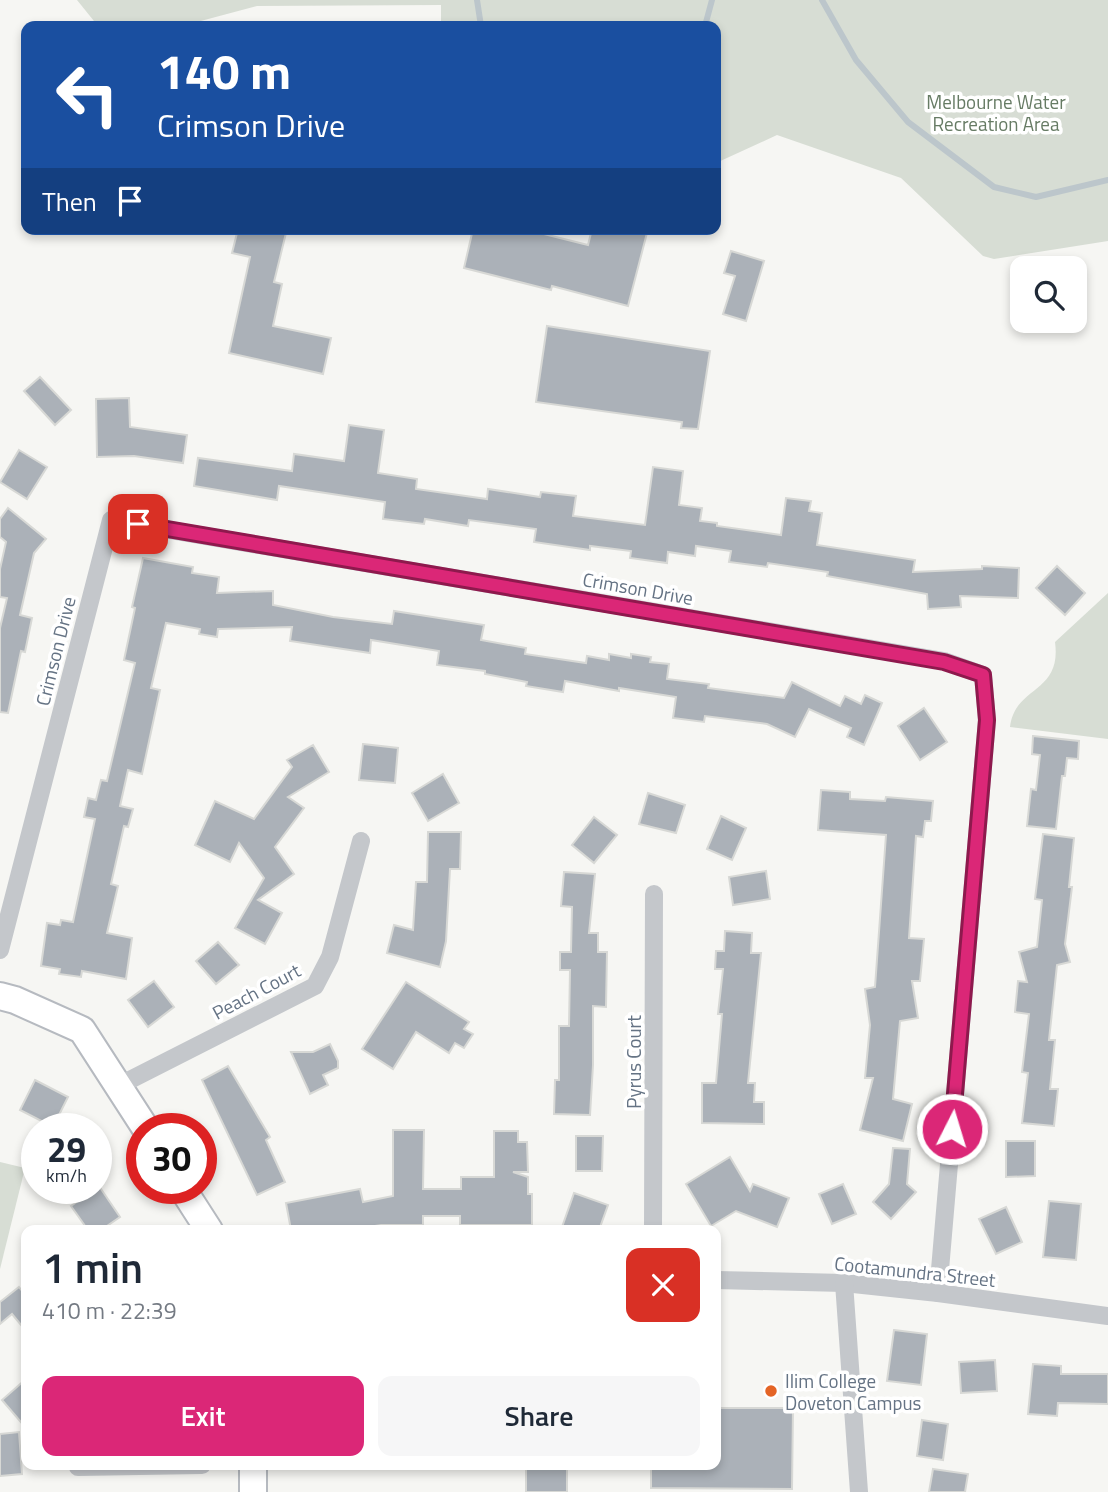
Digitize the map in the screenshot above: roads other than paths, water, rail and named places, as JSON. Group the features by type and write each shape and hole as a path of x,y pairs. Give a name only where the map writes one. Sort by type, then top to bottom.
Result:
{"street":[{"name":"Crimson Drive","path":"0,950 111,520 930,659 983,675 987,720 938,1293"},
{"name":"Peach Court","path":"120,1085 314,986 330,957 361,841"},
{"name":"Pyrus Court","path":"653,1225 654,894"},
{"path":"0,996 82,1030 137,1113"},
{"path":"192,1204 206,1225"},
{"name":"Cootamundra Street","path":"721,1280 844,1283 1108,1316"},
{"path":"844,1283 859,1492"},
{"path":"253,1470 253,1492"}],"waterway":[{"path":"477,0 480,21"},
{"path":"706,21 712,0"},
{"path":"822,0 856,60 908,122 994,187 1036,197 1108,180"}],"place":[{"name":"Ilim College Doveton Campus","path":"771,1391"}],"park label":[{"name":"Melbourne Water Recreation Area","path":"996,112"}]}
